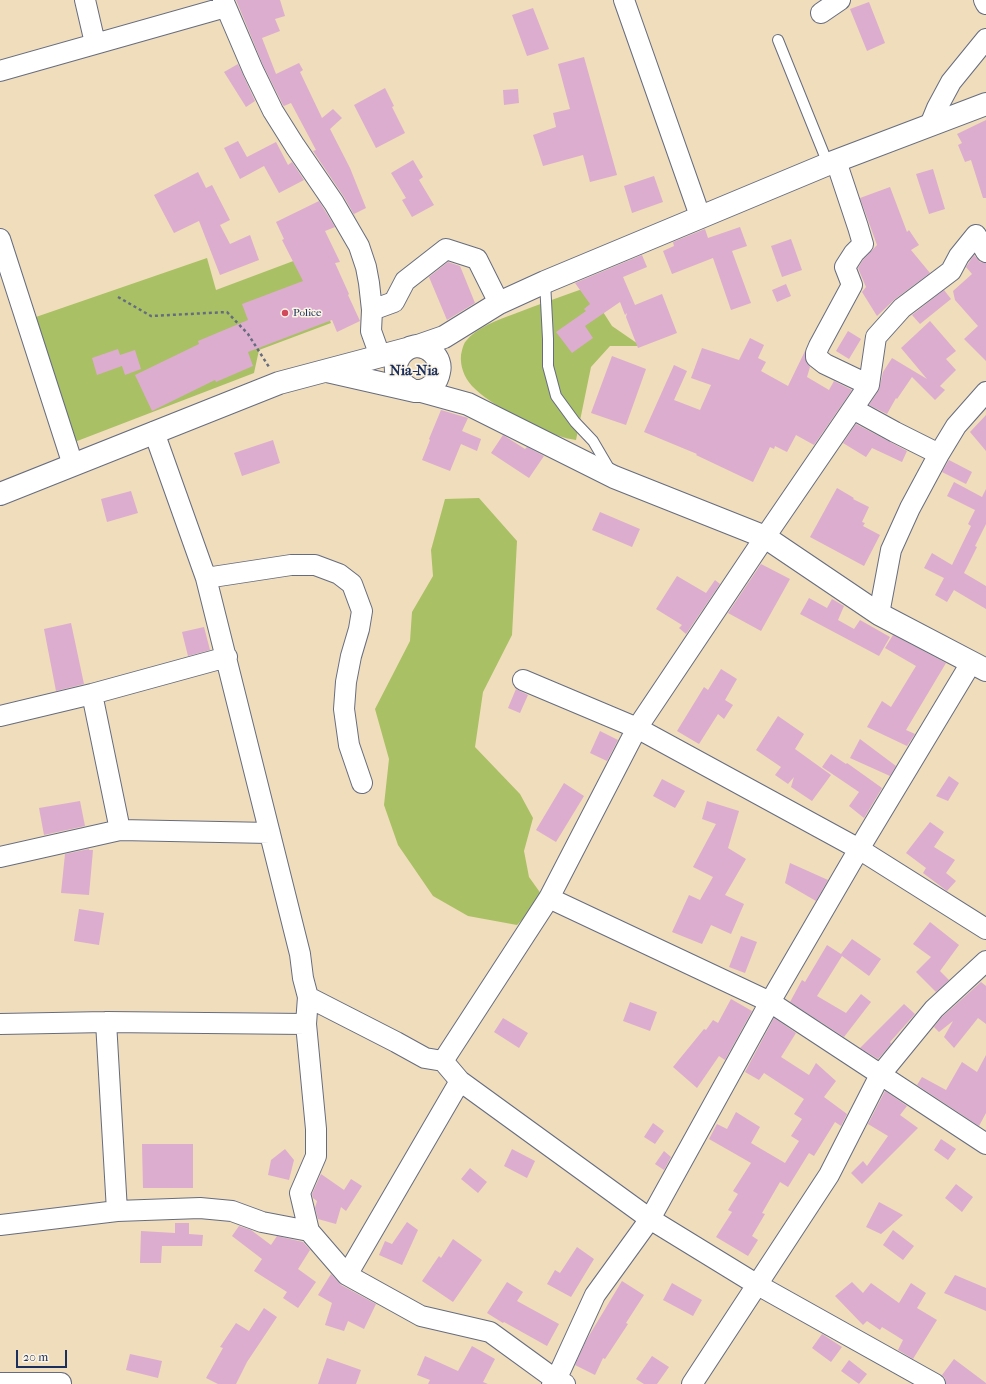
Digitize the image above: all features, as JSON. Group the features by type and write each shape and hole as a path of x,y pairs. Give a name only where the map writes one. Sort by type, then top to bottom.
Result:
{"main road":[{"path":"444,337 438,378 433,385 428,389 415,390 400,382 396,370 398,358 402,353 444,337 499,303 700,216 832,162 986,104"},
{"path":"0,494 279,383 413,348 430,350 438,360 440,368 468,404"},
{"path":"327,371 415,390 468,404 614,477 765,537 879,614 981,665"}],"street":[{"path":"85,0 95,43"},
{"path":"624,0 700,216"},
{"path":"821,13 840,0"},
{"path":"984,0 986,4"},
{"path":"0,71 224,4 273,111 334,203 359,246 367,272 372,310 371,331 380,356"},
{"path":"930,125 951,82 986,39"},
{"path":"832,162 858,227 862,244 845,267 852,286 819,346 816,357 825,364 869,385"},
{"path":"0,239 73,465"},
{"path":"443,1062 549,898 637,728 869,385 876,337 902,308 951,271 960,256 983,246"},
{"path":"372,310 394,302 405,281 446,249 477,259 499,303"},
{"path":"879,614 891,550 910,508 956,426 986,392"},
{"path":"853,409 939,454"},
{"path":"154,432 206,578 300,954 303,978 308,998 306,1024 316,1129 316,1156 300,1193 309,1231 347,1275 421,1316 490,1332 558,1383 595,1295 650,1219 770,1002 859,849 981,665"},
{"path":"206,578 292,565 315,565 339,574 352,584 362,611 346,682 344,708 349,744 362,783"},
{"path":"0,716 92,694 226,657"},
{"path":"523,680 637,728 859,849 986,929"},
{"path":"92,694 120,830"},
{"path":"0,857 120,830 270,833"},
{"path":"549,898 770,1002 986,1144"},
{"path":"692,1384 756,1284 829,1175 880,1075 934,1009 986,961"},
{"path":"308,998 425,1058 443,1062 460,1081 650,1219 756,1284 936,1384"},
{"path":"0,1024 106,1022 306,1024"},
{"path":"106,1022 118,1211"},
{"path":"347,1275 460,1081"},
{"path":"0,1225 118,1211 200,1208 232,1211 262,1222 309,1231"},
{"path":"0,1383 61,1383"}],"lane":[{"path":"778,40 832,162"},
{"path":"545,282 548,366 556,396 574,422 593,441 614,477"}],"path":[{"path":"118,297 151,316 227,312 248,334 279,383"}],"green space":[{"path":"304,257 331,323 259,350 254,373 72,443 33,318 207,258 216,290"},
{"path":"594,285 598,304 612,326 641,346 610,346 591,367 576,440 549,432 513,415 490,401 469,383 462,367 461,355 465,342 476,332 488,324"},
{"path":"479,498 517,541 512,635 483,692 475,747 520,794 533,818 524,851 529,877 544,898 517,925 468,916 433,896 398,845 384,805 389,759 375,709 410,641 412,612 433,576 431,550 445,499"}],"building":[{"path":"236,0 280,0 285,16 275,19 280,31 262,38 276,74 299,63 303,70 300,72 322,118 333,109 342,118 330,129 350,168 366,208 354,214 356,218 344,197 313,151 316,150 291,103 284,106 283,105 263,65"},
{"path":"869,2 885,43 867,51 850,9"},
{"path":"533,8 549,49 527,56 512,15"},
{"path":"584,57 617,175 590,182 583,155 543,166 533,135 556,127 553,113 570,109 558,64"},
{"path":"238,64 255,101 246,107 224,72"},
{"path":"385,88 394,106 392,107 405,133 376,148 354,105"},
{"path":"518,89 519,103 504,105 503,90"},
{"path":"986,120 986,198 983,198 971,160 965,162 958,145 962,143 957,134"},
{"path":"238,141 247,157 276,142 288,165 292,162 304,180 279,193 264,166 240,179 224,148"},
{"path":"413,160 423,177 419,180 434,205 412,217 402,200 406,198 391,173"},
{"path":"933,169 945,209 929,214 916,174"},
{"path":"198,172 206,188 212,185 230,220 220,225 230,244 250,235 259,260 220,275 199,221 174,233 154,195"},
{"path":"654,176 663,202 632,213 624,186"},
{"path":"890,187 907,232 909,230 919,245 911,250 930,273 895,299 877,316 862,292 866,287 858,268 863,260 877,245 860,198"},
{"path":"319,201 335,227 325,231 340,262 335,263 360,321 337,332 332,320 248,352 253,366 216,382 215,380 152,411 135,375 199,344 198,341 248,320 242,304 303,281 282,240 284,239 276,222"},
{"path":"740,227 747,246 732,251 751,303 731,310 713,258 672,274 663,251 674,246 673,242 705,229 708,238"},
{"path":"791,239 802,270 782,277 771,246"},
{"path":"642,255 647,267 623,277 635,305 662,294 677,333 638,348 626,317 627,313 625,315 620,302 585,326 593,338 572,353 556,332 586,311 584,309 590,304 575,283"},
{"path":"974,255 980,262 986,263 986,361 964,339 978,326 955,300 953,291 972,274 966,267"},
{"path":"448,262 460,266 475,303 447,320 429,277"},
{"path":"786,284 791,296 777,302 772,290"},
{"path":"944,290 951,299 920,324 912,315"},
{"path":"930,321 956,351 946,359 956,370 940,386 945,390 935,400 912,377 897,399 896,398 887,414 869,405 879,390 883,372 892,358 927,379 901,348"},
{"path":"848,331 861,339 849,359 836,351"},
{"path":"750,338 764,345 758,358 766,362 761,371 788,386 805,351 806,362 810,367 807,377 829,390 834,381 852,390 814,445 796,435 787,452 775,446 774,449 770,447 753,482 696,455 697,454 644,432 674,365 687,371 674,400 700,410 711,385 691,378 702,348 739,360"},
{"path":"118,349 120,355 135,350 141,369 125,375 122,366 97,375 92,358"},
{"path":"612,356 646,369 626,425 591,413"},
{"path":"441,410 468,418 462,431 481,439 477,451 461,444 450,471 422,460"},
{"path":"986,415 986,451 970,432"},
{"path":"856,424 907,451 902,462 872,448 866,457 843,443"},
{"path":"503,435 525,449 527,447 544,456 529,478 491,453"},
{"path":"273,440 280,463 242,476 234,453"},
{"path":"949,460 972,472 966,484 942,472"},
{"path":"954,482 982,497 986,489 986,524 975,546 977,547 964,573 986,586 986,609 954,590 947,602 935,595 944,578 924,568 932,553 952,565 971,526 968,524 975,510 947,496"},
{"path":"837,488 854,498 853,499 869,507 862,522 865,523 863,526 880,535 864,566 810,537"},
{"path":"131,491 138,513 107,522 101,499"},
{"path":"600,512 640,529 632,547 592,530"},
{"path":"761,564 790,579 761,631 728,613"},
{"path":"677,576 706,593 715,580 720,584 686,634 679,628 682,625 656,609"},
{"path":"809,598 827,608 832,599 844,606 838,620 854,629 860,620 890,637 879,656 800,614"},
{"path":"71,623 84,684 56,691 44,629"},
{"path":"204,627 210,650 188,656 182,632"},
{"path":"893,635 946,663 906,730 915,734 907,746 867,727 882,701 891,707 916,666 885,648"},
{"path":"721,669 737,679 725,700 733,705 724,719 718,714 699,744 677,731 704,687 708,690"},
{"path":"516,689 528,695 520,713 508,708"},
{"path":"778,716 804,734 795,749 831,775 812,801 791,787 794,777 788,784 775,775 781,767 756,750"},
{"path":"600,731 618,740 607,761 590,753"},
{"path":"860,739 896,766 890,776 850,758"},
{"path":"831,754 846,764 847,763 882,788 864,818 849,806 859,792 822,767"},
{"path":"949,776 959,783 948,801 936,796"},
{"path":"662,779 685,791 675,808 653,796"},
{"path":"564,783 584,796 556,842 536,830"},
{"path":"80,801 85,826 44,835 39,808"},
{"path":"707,801 739,811 728,848 746,859 725,895 744,904 731,934 711,925 702,944 672,932 689,895 700,900 713,877 693,867 716,824 702,819"},
{"path":"930,822 944,832 934,847 955,860 946,873 956,881 947,891 923,873 926,868 906,853"},
{"path":"89,849 93,850 89,895 61,893 65,854"},
{"path":"790,863 828,880 816,901 785,883"},
{"path":"79,909 104,913 99,945 74,941"},
{"path":"930,922 959,945 940,971 949,980 936,992 916,972 931,957 913,944"},
{"path":"741,936 757,942 745,973 729,967"},
{"path":"852,939 881,959 869,976 842,956 817,996 846,1013 861,994 871,1002 844,1037 790,1002 802,980 805,982 827,945 841,954"},
{"path":"981,982 986,986 986,1024 978,1018 954,1048 944,1037 953,1021 939,1032 934,1027 942,1017"},
{"path":"731,999 752,1011 725,1060 719,1056 697,1088 673,1067 713,1020 718,1023"},
{"path":"630,1002 657,1012 650,1031 623,1021"},
{"path":"904,1004 915,1014 890,1042 891,1044 878,1059 860,1048"},
{"path":"503,1018 528,1033 519,1048 494,1032"},
{"path":"774,1018 796,1033 781,1057 809,1075 816,1063 836,1081 824,1097 847,1114 841,1126 835,1122 814,1156 809,1153 788,1187 780,1182 762,1213 765,1214 752,1236 758,1240 748,1256 716,1237 732,1212 728,1210 738,1194 733,1191 751,1163 709,1139 717,1124 727,1129 736,1112 760,1127 751,1143 785,1163 799,1141 791,1136 802,1119 794,1114 804,1099 764,1073 759,1080 745,1072"},
{"path":"986,1055 986,1113 979,1126 917,1085 922,1077 946,1090 962,1062 977,1072"},
{"path":"885,1091 907,1106 900,1115 918,1128 862,1184 851,1173 863,1161 867,1166 888,1136 868,1124"},
{"path":"653,1123 664,1131 655,1144 644,1137"},
{"path":"941,1139 956,1149 948,1160 934,1150"},
{"path":"142,1144 193,1144 193,1188 143,1188"},
{"path":"285,1149 294,1160 289,1180 268,1175 271,1160"},
{"path":"512,1149 535,1161 527,1178 504,1166"},
{"path":"664,1151 671,1157 664,1170 655,1164"},
{"path":"470,1168 487,1182 478,1193 461,1179"},
{"path":"321,1174 344,1190 351,1179 362,1186 346,1211 341,1207 336,1224 318,1219 315,1208 317,1201 313,1198 312,1194"},
{"path":"956,1184 973,1197 962,1212 945,1198"},
{"path":"879,1202 903,1215 881,1234 866,1227"},
{"path":"407,1222 418,1230 402,1265 379,1255 385,1241 392,1244"},
{"path":"175,1223 189,1223 189,1234 203,1235 202,1246 162,1246 161,1263 140,1263 141,1231 175,1233"},
{"path":"239,1226 251,1230 271,1245 277,1236 303,1242 310,1250 298,1269 316,1282 298,1308 283,1298 287,1292 254,1271 262,1259 232,1236"},
{"path":"893,1230 914,1246 903,1260 883,1245"},
{"path":"453,1239 482,1260 453,1302 422,1281 439,1256 441,1258"},
{"path":"577,1247 594,1259 571,1297 547,1284 555,1270 560,1273"},
{"path":"331,1274 341,1285 376,1304 364,1329 348,1321 344,1331 325,1325 332,1303 318,1295"},
{"path":"955,1275 986,1288 986,1311 944,1293"},
{"path":"622,1281 644,1295 626,1323 628,1324 605,1359 603,1358 595,1375 575,1365 587,1339"},
{"path":"507,1282 523,1292 517,1301 559,1324 547,1346 487,1313"},
{"path":"852,1282 863,1293 871,1283 899,1303 911,1283 926,1293 917,1308 937,1320 913,1359 898,1350 903,1340 882,1327 880,1330 867,1321 863,1325 835,1296"},
{"path":"672,1283 702,1300 693,1316 663,1300"},
{"path":"264,1308 277,1317 247,1362 236,1384 218,1384 206,1378 223,1348 220,1347 236,1323 249,1331"},
{"path":"822,1334 842,1347 831,1362 812,1348"},
{"path":"472,1346 495,1359 483,1382 488,1384 428,1384 430,1380 417,1375 425,1356 458,1371"},
{"path":"130,1354 162,1361 158,1378 126,1370"},
{"path":"652,1356 669,1367 657,1384 644,1384 636,1379"},
{"path":"327,1358 361,1370 356,1384 318,1384"},
{"path":"954,1359 986,1384 946,1384 945,1378 942,1375"},
{"path":"849,1360 867,1374 859,1384 841,1371"}],"place":[{"name":"Police","path":"285,313"}],"district":[{"name":"Nia-Nia","path":"414,371"}]}
